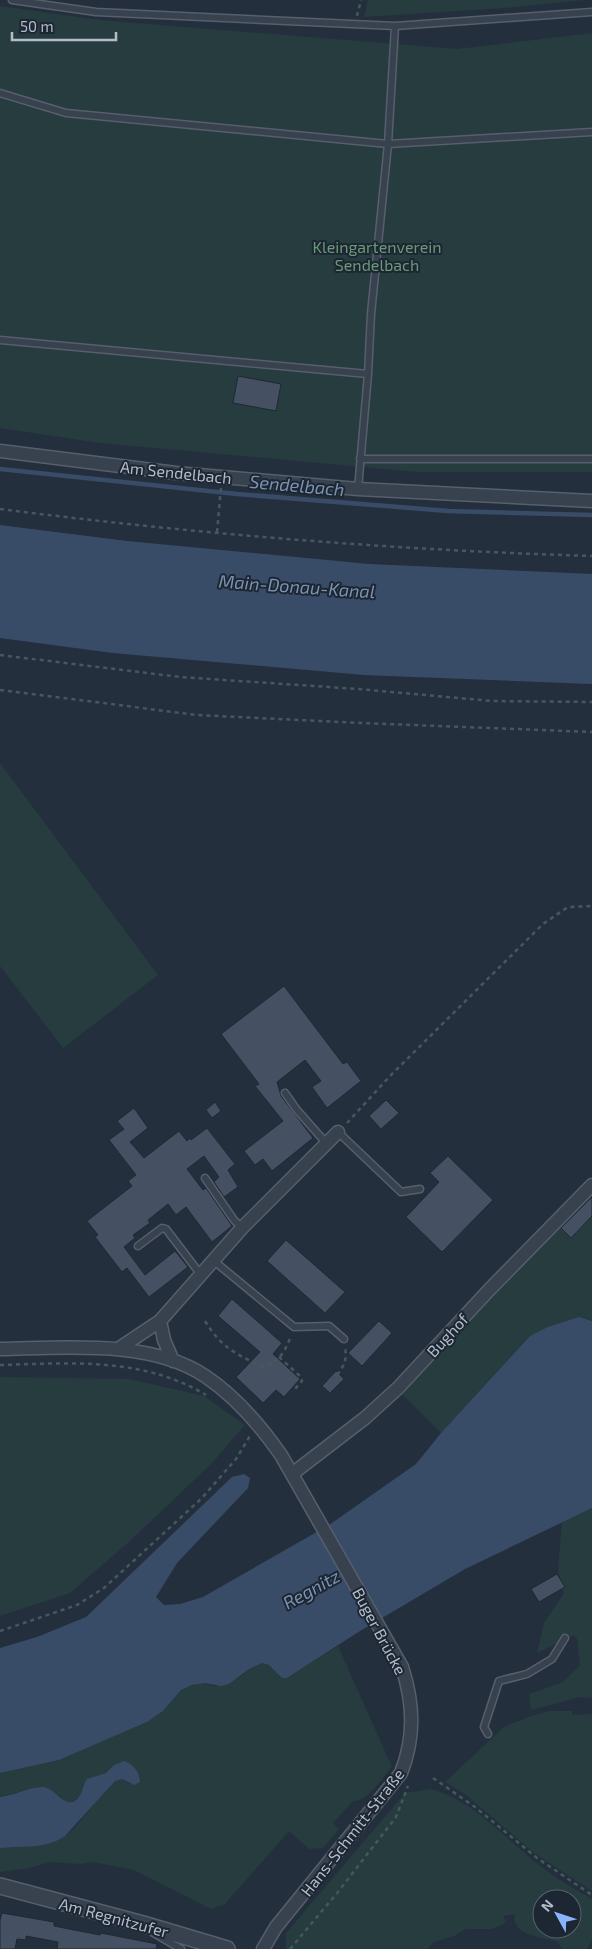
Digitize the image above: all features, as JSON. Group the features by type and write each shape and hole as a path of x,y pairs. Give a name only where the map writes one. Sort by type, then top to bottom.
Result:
{"street":[{"name":"Am Sendelbach","path":"0,451 176,473 358,489 592,501"},
{"path":"118,1349 160,1321 242,1228 338,1132"},
{"name":"Bughof","path":"292,1474 365,1418 398,1388 489,1290 592,1185"},
{"path":"160,1321 164,1340 172,1361"},
{"path":"0,1349 118,1349 172,1361 203,1375 223,1390 260,1426 292,1474"},
{"name":"Buger Brücke","path":"292,1474 402,1667 411,1703"},
{"name":"Hans-Schmitt-Straße","path":"262,1949 276,1927 401,1773 411,1743 413,1720 411,1703"},
{"name":"Am Regnitzufer","path":"0,1886 227,1949"}],"lane":[{"path":"12,0 96,12 395,26 592,12"},
{"path":"358,489 371,314 388,144 395,26"},
{"path":"0,93 66,113 388,144 592,132"},
{"path":"0,340 368,374"},
{"path":"360,459 592,460"},
{"path":"285,1093 297,1110 327,1144"},
{"path":"338,1132 401,1192 420,1189"},
{"path":"205,1178 234,1220 242,1228"},
{"path":"138,1246 162,1228 166,1229 201,1275"},
{"path":"214,1261 294,1327 329,1326 344,1339"},
{"path":"488,1734 484,1726 499,1682 527,1674 552,1658 565,1638"},
{"path":"138,1923 182,1949"}],"path":[{"path":"355,24 361,0"},
{"path":"217,533 222,486"},
{"path":"0,509 113,524 344,544 592,556"},
{"path":"0,655 180,677 492,701 592,702"},
{"path":"0,690 196,715 592,732"},
{"path":"338,1132 390,1076 543,924 568,906 592,906"},
{"path":"205,1321 216,1339 236,1354 263,1367 273,1364 286,1349 294,1327"},
{"path":"337,1375 344,1367 346,1358 344,1339"},
{"path":"279,1357 301,1377 302,1381 295,1389 292,1387"},
{"path":"0,1365 106,1364 141,1368 194,1387 210,1397"},
{"path":"0,1631 77,1605 104,1588 202,1498 236,1459 253,1432 260,1426"},
{"path":"433,1778 475,1807 537,1858 592,1895"},
{"path":"290,1949 344,1885 396,1817 408,1786"}],"green space":[{"path":"368,0 584,0 505,8 364,17"},
{"name":"Kleingartenverein Sendelbach","path":"0,6 100,20 457,49 592,33 592,472 417,472 100,443 0,428"},
{"path":"0,763 158,975 63,1048 0,966"},
{"path":"592,1196 592,1321 579,1317 530,1336 441,1433 400,1392 454,1334"},
{"path":"0,1377 129,1379 204,1396 245,1425 211,1464 130,1541 70,1593 0,1616"},
{"path":"592,1508 592,1698 580,1697 531,1710 529,1694 563,1682 580,1665 577,1639 574,1635 537,1653 544,1623 564,1593 558,1571 562,1521"},
{"path":"338,1646 392,1767 369,1794 364,1798 353,1801 333,1823 339,1829 323,1848 309,1849 289,1831 225,1904 211,1909 134,1870 93,1862 80,1864 49,1862 30,1868 0,1872 0,1848 37,1845 58,1840 73,1830 101,1795 115,1781 122,1779 130,1784 137,1784 140,1779 138,1773 129,1763 114,1765 106,1773 84,1783 81,1795 69,1803 64,1801 59,1795 39,1787 0,1797 0,1773 59,1760 147,1722 163,1711 181,1690 192,1685 205,1683 215,1686 240,1677 249,1669 262,1663 269,1665 287,1678"},
{"path":"549,1711 572,1711 572,1715 592,1714 592,1891 534,1853 465,1794 445,1782 504,1727"},
{"path":"431,1789 458,1800 470,1808 543,1868 575,1889 532,1889 532,1935 517,1927 515,1914 503,1916 506,1921 504,1924 491,1929 466,1929 454,1936 434,1942 427,1949 286,1949 286,1933 405,1793"},
{"path":"582,1893 592,1899 592,1939 587,1949 562,1949 558,1942 546,1939 582,1939"}],"water":[{"name":"Main-Donau-Kanal","path":"0,525 127,541 369,564 592,574 592,684 364,675 113,653 0,638"},
{"name":"Regnitz","path":"579,1317 592,1321 592,1508 465,1569 360,1631 287,1678 282,1678 269,1665 262,1663 249,1669 229,1684 221,1686 205,1683 192,1685 181,1690 163,1711 147,1722 59,1760 0,1773 0,1648 37,1637 86,1617 232,1477 244,1474 250,1478 248,1488 177,1563 156,1597 164,1605 180,1604 203,1597 329,1525 416,1464 441,1433 530,1336 548,1327"},
{"path":"124,1761 135,1769 139,1775 140,1782 134,1785 122,1779 115,1781 65,1836 42,1845 0,1848 0,1797 43,1787 53,1791 66,1801 74,1801 79,1797 87,1779 106,1773 114,1765"}],"building":[{"path":"238,376 281,384 276,411 233,403"},
{"path":"284,986 343,1064 347,1062 361,1081 327,1108 312,1087 321,1081 305,1060 277,1082 281,1096 313,1138 272,1171 263,1159 255,1165 244,1151 283,1121 255,1086 259,1084 221,1034"},
{"path":"386,1100 399,1113 381,1129 369,1116"},
{"path":"215,1102 221,1111 212,1118 206,1110"},
{"path":"134,1108 148,1128 130,1142 144,1158 179,1131 187,1141 207,1128 235,1164 228,1170 238,1187 224,1197 214,1182 219,1177 204,1156 187,1169 203,1190 206,1188 232,1226 212,1242 186,1207 176,1215 168,1204 148,1220 150,1223 133,1235 135,1238 124,1247 145,1275 175,1251 188,1267 149,1297 127,1268 122,1272 95,1237 98,1235 87,1221 132,1186 128,1181 136,1175 109,1140 124,1129 117,1121"},
{"path":"448,1156 493,1200 442,1252 406,1217 439,1182 430,1173"},
{"path":"592,1197 592,1216 571,1238 561,1228"},
{"path":"286,1240 345,1292 325,1313 267,1261"},
{"path":"232,1299 282,1343 273,1354 300,1379 284,1397 276,1390 263,1403 236,1377 260,1352 218,1316"},
{"path":"379,1321 392,1333 362,1366 348,1353"},
{"path":"336,1371 344,1379 330,1393 322,1386"},
{"path":"557,1574 565,1587 539,1602 531,1589"},
{"path":"2,1913 54,1922 54,1926 157,1944 156,1949 57,1949 58,1942 26,1936 26,1940 17,1939 15,1949 0,1949 0,1920"}],"waterway":[{"name":"Sendelbach","path":"0,469 237,494 448,511 592,515"}]}
